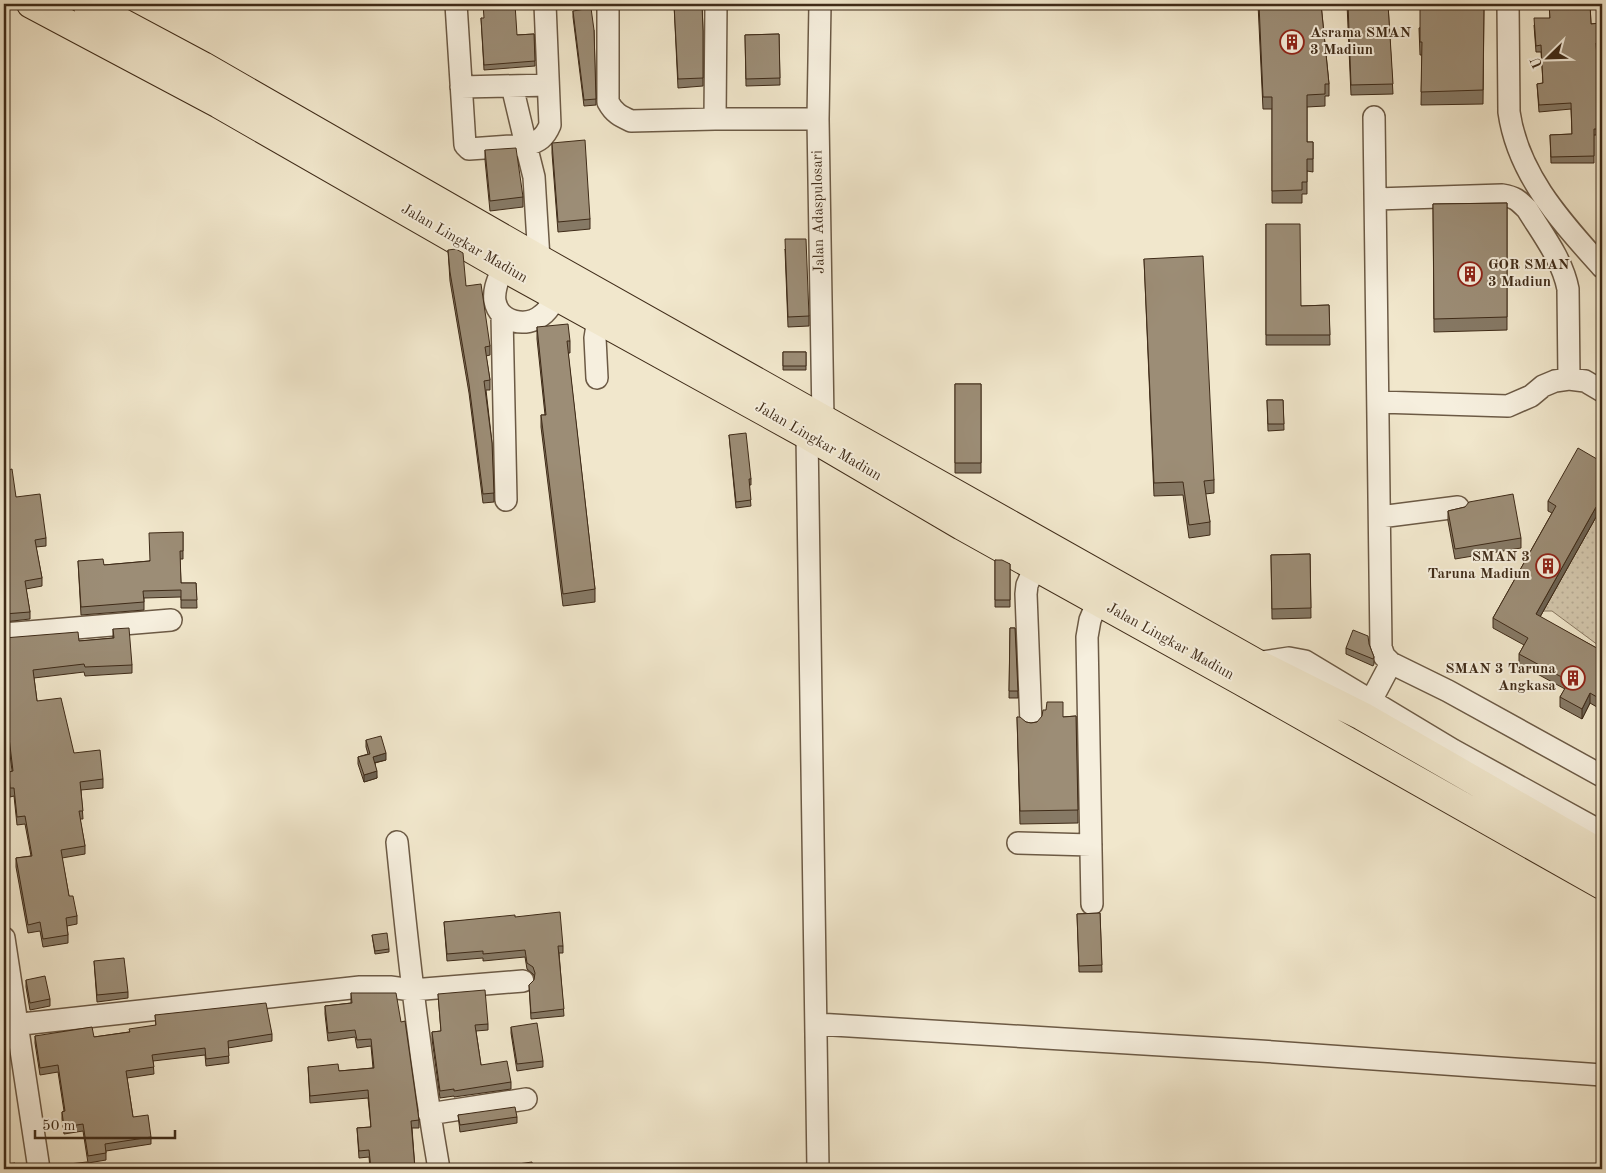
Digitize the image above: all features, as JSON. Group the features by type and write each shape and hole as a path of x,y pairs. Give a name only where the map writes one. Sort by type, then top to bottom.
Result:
{"main road":[{"name":"Jalan Lingkar Madiun","path":"31,4 134,44 203,66 540,259 815,427 962,526 1098,601 1510,816 1602,854"},
{"name":"Jalan Lingkar Madiun","path":"87,4 134,44 218,104 503,267 598,319 815,427 1256,663 1366,709 1602,885"}],"street":[{"path":"456,4 465,146 469,149 526,145 537,142 547,134 550,125 545,4"},
{"path":"608,4 608,102 612,110 620,116 631,121 715,118 818,119"},
{"path":"715,118 716,4"},
{"name":"Jalan Adaspulosari","path":"818,1169 815,427 820,4"},
{"path":"1508,4 1509,112 1520,154 1555,214 1602,267"},
{"path":"461,87 548,85"},
{"path":"512,86 534,176 540,259"},
{"path":"1374,117 1381,647 1384,656 1391,663 1448,691 1602,776"},
{"path":"1376,199 1502,195 1514,197 1520,202 1532,217 1561,264 1565,275 1568,289 1569,379"},
{"path":"503,267 495,287 495,300 502,316 506,500"},
{"path":"502,316 519,323 527,323 544,315 557,296"},
{"path":"597,378 595,338 598,319"},
{"path":"1379,402 1508,406 1531,396 1542,386 1555,381 1569,379 1585,381 1602,391"},
{"path":"1380,517 1458,507"},
{"path":"1031,724 1026,594 1027,585 1035,566"},
{"path":"1092,904 1087,638 1090,620 1098,601"},
{"path":"4,634 171,620"},
{"path":"1391,663 1366,709 1453,750 1602,832"},
{"path":"397,842 412,990 429,1114 439,1169"},
{"path":"1018,843 1091,845"},
{"path":"4,938 10,1025 39,1169"},
{"path":"10,1025 360,987 390,987 412,990 523,982"},
{"path":"817,1024 1280,1052 1602,1075"},
{"path":"429,1114 526,1099"}],"shaded area":[{"path":"1596,517 1602,521 1602,648 1552,611 1543,611"}],"building":[{"path":"483,4 515,4 517,35 534,34 535,61 484,65 481,18 484,18"},
{"path":"674,4 702,4 703,78 678,79"},
{"path":"1259,4 1321,4 1329,84 1325,84 1325,94 1307,95 1307,142 1313,142 1313,159 1307,159 1307,182 1302,182 1302,190 1272,191 1272,97 1263,97"},
{"name":"Asrama SMAN 3 Madiun","path":"1348,4 1388,4 1393,84 1351,85"},
{"name":"Asrama SMAN 3 Madiun","path":"1420,4 1484,4 1483,90 1421,92 1422,42 1420,42"},
{"path":"1549,4 1590,4 1591,24 1600,23 1601,43 1596,43 1602,129 1594,129 1594,156 1551,157 1550,135 1572,134 1571,103 1539,105 1537,84 1543,83 1541,45 1536,46 1534,18 1550,18"},
{"path":"591,8 594,30 596,99 584,100 573,11"},
{"path":"779,34 780,78 746,79 745,35"},
{"path":"585,140 590,219 558,222 552,143"},
{"path":"516,148 523,197 490,201 485,150"},
{"name":"GOR SMAN 3 Madiun","path":"1507,203 1507,317 1434,319 1433,204"},
{"path":"1266,224 1300,224 1301,306 1329,305 1330,335 1266,335"},
{"path":"785,239 806,239 809,316 788,317"},
{"path":"456,249 463,253 466,286 481,284 490,346 485,347 490,380 484,381 492,443 494,493 483,494 469,384 450,272 448,250"},
{"path":"1203,256 1214,480 1204,481 1210,522 1189,525 1183,482 1154,483 1144,259"},
{"path":"568,324 570,341 567,341 595,589 563,594 541,415 546,415 537,327"},
{"path":"783,352 806,352 806,366 783,366"},
{"path":"955,384 981,384 981,463 955,463"},
{"path":"1267,400 1283,400 1284,424 1268,424"},
{"path":"746,433 751,479 749,479 751,500 736,502 729,435"},
{"path":"1578,448 1602,462 1602,511 1596,507 1536,614 1602,651 1602,700 1590,693 1582,709 1560,697 1569,681 1519,654 1528,638 1493,618 1556,506 1548,501"},
{"path":"12,469 16,497 40,494 46,538 35,540 42,578 25,581 30,612 4,614 4,471"},
{"path":"1513,494 1521,538 1455,549 1448,511 1465,507 1469,502"},
{"path":"183,532 183,551 180,551 181,583 196,583 197,600 181,600 181,590 143,591 144,602 81,607 78,561 103,559 104,565 150,561 149,533"},
{"path":"1310,554 1311,608 1272,609 1271,555"},
{"path":"995,560 1002,560 1010,564 1010,600 995,600"},
{"path":"129,628 132,665 85,667 84,664 33,670 37,701 61,698 74,753 100,750 103,779 80,782 83,811 79,811 85,846 61,850 69,896 73,896 77,916 66,918 68,935 43,939 40,922 28,925 16,858 32,856 25,816 17,817 14,788 10,788 9,772 13,771 8,729 4,730 4,705 6,705 4,638 78,632 79,641 114,638 113,629"},
{"path":"1010,628 1015,628 1018,691 1009,691"},
{"path":"1353,630 1368,636 1373,659 1346,648"},
{"path":"1047,702 1063,702 1063,717 1076,716 1078,810 1020,811 1017,717 1026,722 1037,722 1042,716 1043,710 1046,710"},
{"path":"381,736 386,753 373,757 377,771 364,775 358,757 370,754 366,740"},
{"path":"560,912 563,946 558,946 564,1009 531,1013 529,985 534,980 535,973 533,967 527,963 525,950 483,954 483,951 447,954 444,922"},
{"path":"1100,913 1102,965 1079,966 1077,914"},
{"path":"387,933 389,949 375,951 372,935"},
{"path":"124,958 128,992 97,995 94,961"},
{"path":"45,976 50,999 30,1003 26,980"},
{"path":"485,990 488,1024 475,1025 481,1065 507,1061 511,1082 454,1091 454,1089 440,1091 432,1032 441,1031 438,994"},
{"path":"351,993 396,993 401,1022 405,1021 419,1120 411,1121 415,1169 371,1169 369,1150 359,1151 357,1128 371,1127 368,1090 310,1096 308,1067 338,1064 339,1071 374,1068 371,1039 357,1040 355,1030 328,1033 325,1006 352,1003"},
{"path":"266,1003 272,1034 228,1041 229,1056 206,1059 205,1048 152,1055 154,1067 126,1071 133,1117 148,1115 151,1137 105,1144 106,1153 88,1156 83,1124 64,1127 62,1112 65,1111 58,1065 40,1068 35,1036 92,1027 94,1037 130,1032 129,1029 156,1025 155,1015"},
{"path":"537,1023 543,1061 517,1064 511,1027"},
{"path":"515,1107 517,1117 460,1125 458,1115"},
{"path":"4,1154 6,1164 15,1163 16,1169 4,1169"},
{"path":"87,1162 88,1169 60,1169 60,1165"},
{"path":"532,1162 533,1169 493,1169 511,1167 511,1165"}],"place":[{"name":"Asrama SMAN 3 Madiun","path":"1292,42"},
{"name":"GOR SMAN 3 Madiun","path":"1470,274"},
{"name":"SMAN 3 Taruna Madiun","path":"1548,566"},
{"name":"SMAN 3 Taruna Angkasa","path":"1573,678"}]}
